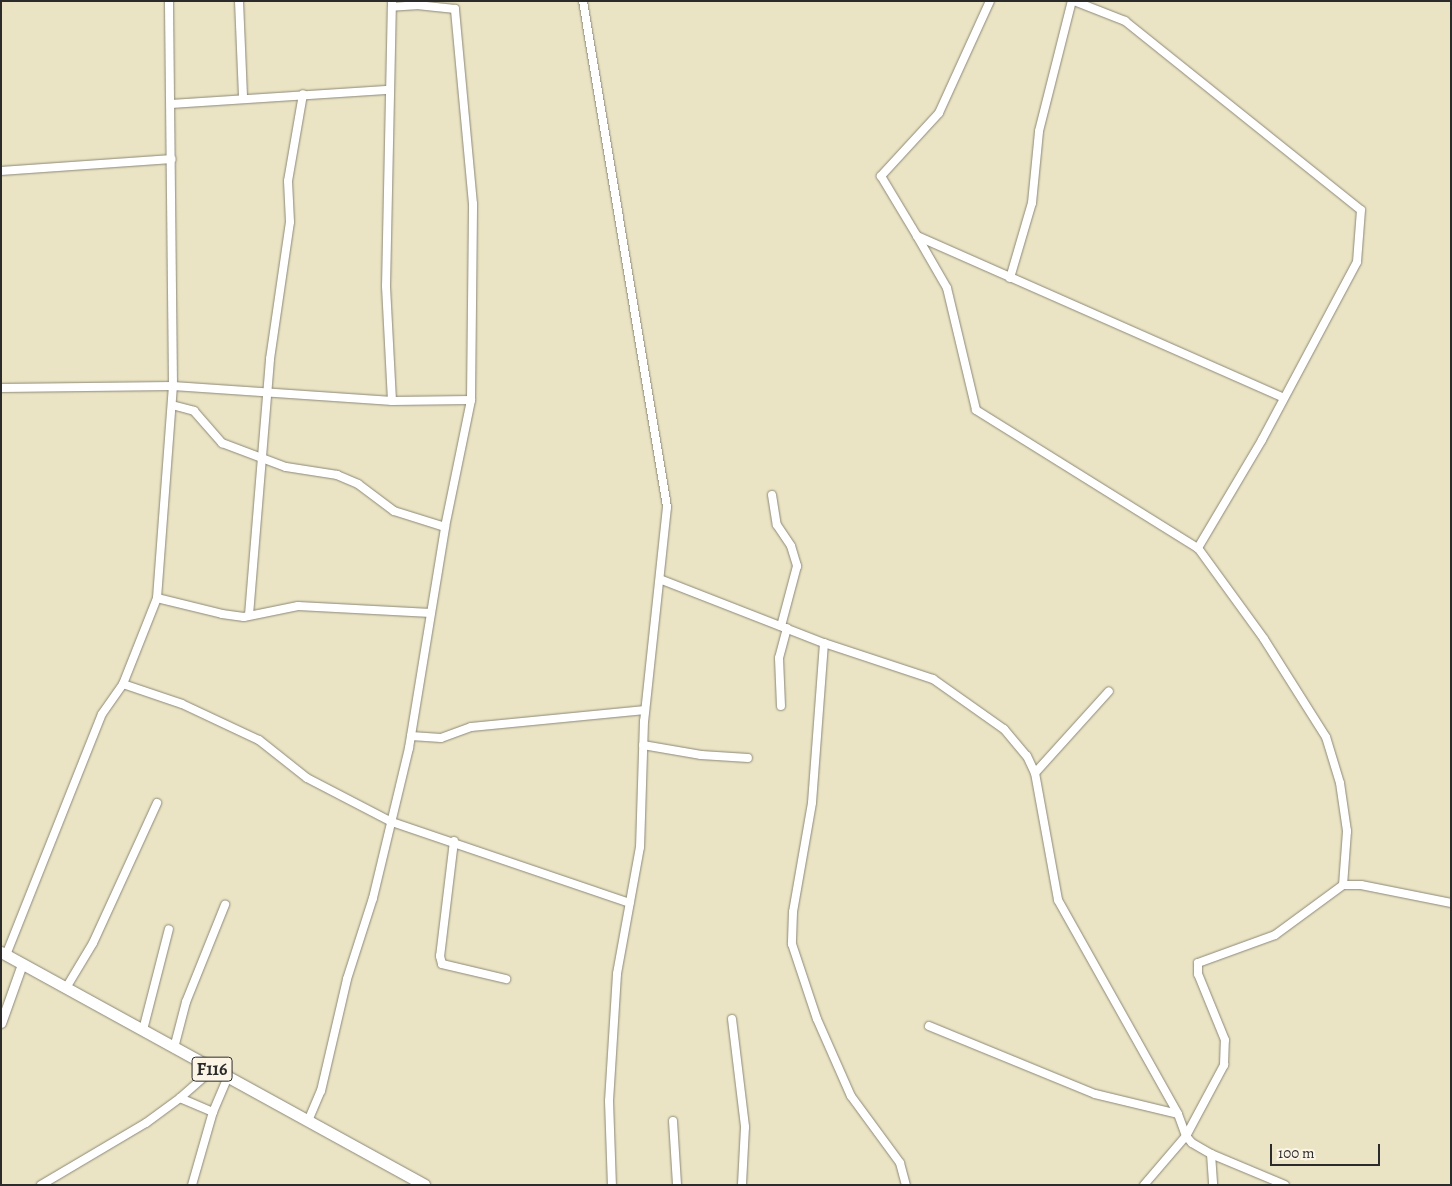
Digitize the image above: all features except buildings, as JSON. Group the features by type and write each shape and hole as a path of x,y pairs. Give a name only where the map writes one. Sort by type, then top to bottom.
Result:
{"main road":[{"name":"F116","path":"3,953 424,1185"}],"street":[{"path":"3,953 102,714 123,684 158,598 173,386 169,1"},
{"path":"239,1 243,98"},
{"path":"583,1 667,507 662,580 645,710 640,847 617,974 610,1100 612,1185"},
{"path":"990,1 939,113 882,176 947,288 976,410 1198,548 1264,639 1326,737 1340,783 1347,832 1343,885"},
{"path":"1010,278 1032,203 1039,131 1073,1 1124,21 1361,210 1357,262 1284,398 1198,548"},
{"path":"308,1121 321,1091 347,980 373,898 392,822 411,736 445,527 471,400 473,204 455,9 392,4 386,286 392,401"},
{"path":"171,104 303,94 390,90"},
{"path":"250,615 264,457 270,358 288,240 288,181 303,94"},
{"path":"1,171 172,159"},
{"path":"917,236 1284,398"},
{"path":"1,388 173,386 268,395 392,401 471,400"},
{"path":"172,405 194,411 222,443 264,457 286,467 337,474 358,484 402,515 445,527"},
{"path":"772,495 777,525 791,546 797,566 779,658 781,706"},
{"path":"662,580 824,643 933,679 1004,729 1027,756 1035,773 1058,900 1178,1114 1186,1136 1192,1143 1212,1154 1285,1185"},
{"path":"158,598 222,614 250,615 298,606 431,613"},
{"path":"824,643 812,803 793,912 792,944 817,1019 851,1096 900,1163 906,1185"},
{"path":"123,684 182,704 259,740 306,778 392,822 454,841 630,903"},
{"path":"1035,773 1110,691"},
{"path":"411,736 442,738 471,727 645,710"},
{"path":"643,745 701,755 748,758"},
{"path":"66,988 93,943 157,803"},
{"path":"454,841 440,956 442,964 506,979"},
{"path":"1144,1185 1186,1136 1224,1065 1225,1052 1221,1028 1198,974 1198,963 1275,935 1343,885 1361,885 1451,903"},
{"path":"174,1048 186,1002 225,905"},
{"path":"142,1030 169,929"},
{"path":"1,1023 22,964"},
{"path":"732,1018 746,1128 742,1185"},
{"path":"929,1026 1095,1094 1178,1114"},
{"path":"41,1185 118,1142 180,1098 213,1069"},
{"path":"192,1185 214,1112 228,1078"},
{"path":"180,1098 214,1112"},
{"path":"673,1121 677,1185"},
{"path":"1212,1154 1213,1185"}]}
